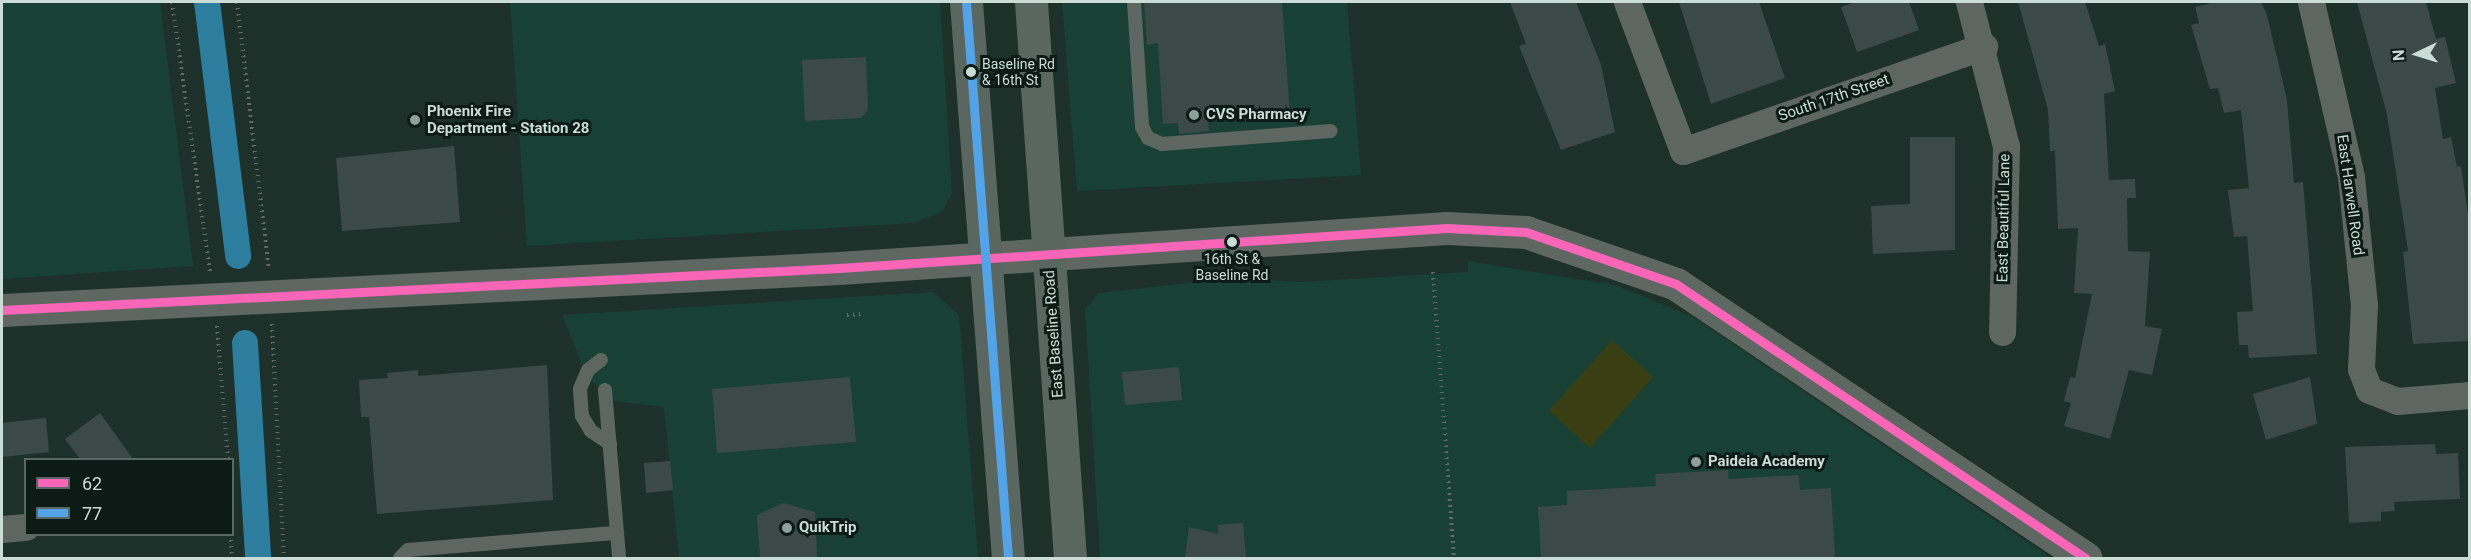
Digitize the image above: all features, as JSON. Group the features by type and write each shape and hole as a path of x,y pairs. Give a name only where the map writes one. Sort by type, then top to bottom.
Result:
{"main road":[{"path":"966,2 982,257 1008,558"},
{"name":"East Baseline Road","path":"1031,2 1070,558"},
{"path":"2,310 261,294 982,257 1447,228 1526,232 1676,284 2086,558"}],"street":[{"name":"South 17th Street","path":"1627,2 1683,151 1984,46"},
{"name":"East Beautiful Lane","path":"1969,2 1984,46 2006,146 2002,332"},
{"name":"East Harwell Road","path":"2311,2 2351,177 2364,305 2361,369 2369,390 2397,401 2469,395"},
{"path":"2,529 24,527"}],"lane":[{"path":"1134,2 1142,127 1148,138 1162,144 1330,131"},
{"path":"601,360 588,370 580,389 582,416 610,444"},
{"path":"605,390 620,558"},
{"path":"400,558 408,550 617,533"}],"path":[{"path":"172,2 209,260"},
{"path":"237,2 268,255"},
{"path":"1433,272 1454,558"},
{"path":"847,315 861,314"},
{"path":"272,334 284,558"},
{"path":"219,336 228,458"},
{"path":"231,536 232,558"}],"shaded area":[{"path":"2,2 160,2 193,266 2,279"},
{"path":"510,2 940,2 952,193 942,212 914,223 527,246"},
{"path":"1062,2 1347,2 1361,175 1077,191"},
{"path":"1468,261 1615,285 1693,317 2051,558 1100,558 1085,309 1099,293 1233,278 1300,282 1468,272"},
{"path":"933,292 959,315 978,558 679,558 664,407 612,401 587,377 562,315"},
{"path":"1612,340 1653,377 1590,448 1549,411"}],"building":[{"name":"CVS Pharmacy","path":"1144,2 1282,2 1290,115 1208,120 1209,131 1179,134 1178,123 1163,124 1158,43 1147,45"},
{"path":"1510,2 1576,2 1601,65 1615,132 1561,150 1519,46 1526,44"},
{"path":"1679,2 1759,2 1785,78 1711,104"},
{"path":"1855,2 1909,2 1919,30 1857,52 1841,7"},
{"path":"2018,2 2085,2 2099,46 2105,44 2115,91 2104,94 2109,180 2135,179 2136,198 2127,198 2128,251 2150,252 2145,326 2162,329 2152,375 2129,370 2110,439 2064,426 2071,403 2064,401 2070,377 2075,378 2092,294 2074,293 2078,228 2058,229 2055,151 2050,151 2048,110"},
{"path":"2216,2 2261,2 2267,15 2287,100 2294,183 2303,182 2317,354 2249,358 2248,345 2239,345 2237,312 2253,311 2247,236 2234,237 2228,190 2249,188 2241,110 2224,113 2218,88 2210,89 2191,25 2199,23 2195,7"},
{"path":"2357,2 2426,2 2436,39 2445,37 2456,83 2435,88 2443,139 2451,137 2457,167 2461,166 2469,221 2469,341 2413,344 2403,252 2408,251 2387,115"},
{"path":"866,57 868,110 861,118 805,121 802,60"},
{"path":"1910,137 1955,137 1955,250 1873,254 1871,206 1910,204"},
{"path":"454,146 460,222 342,231 336,158"},
{"path":"547,365 553,500 377,514 369,417 361,417 359,380 388,378 387,373 418,370 418,376"},
{"path":"1179,367 1182,400 1125,405 1122,372"},
{"path":"850,377 856,442 717,453 712,389"},
{"path":"2310,377 2317,424 2266,440 2253,394"},
{"path":"100,413 132,458 79,458 65,439"},
{"path":"46,418 49,452 2,457 2,423"},
{"path":"2435,444 2436,454 2458,453 2460,499 2394,502 2395,511 2381,512 2381,521 2349,523 2345,447"},
{"path":"670,461 673,490 646,493 644,463"},
{"path":"1728,470 1729,479 1799,475 1800,490 1831,488 1835,558 1541,558 1538,507 1567,505 1567,491 1656,486 1655,474"},
{"name":"QuikTrip","path":"783,503 815,512 817,558 760,558 757,515"},
{"path":"1243,523 1246,558 1185,558 1189,527 1218,534 1218,525"}],"waterway":[{"path":"207,2 238,256"},
{"path":"245,343 258,558"}],"transit line":[{"name":"77","path":"966,2 1008,558"},
{"name":"62","path":"2,310 839,268 1447,228 1526,232 1676,284 2086,558"}],"place":[{"name":"Baseline Rd & 16th St","path":"971,72"},
{"name":"CVS Pharmacy","path":"1194,115"},
{"name":"Phoenix Fire Department - Station 28","path":"415,120"},
{"name":"16th St & Baseline Rd","path":"1232,242"},
{"name":"Paideia Academy","path":"1696,462"},
{"name":"QuikTrip","path":"787,528"}]}
